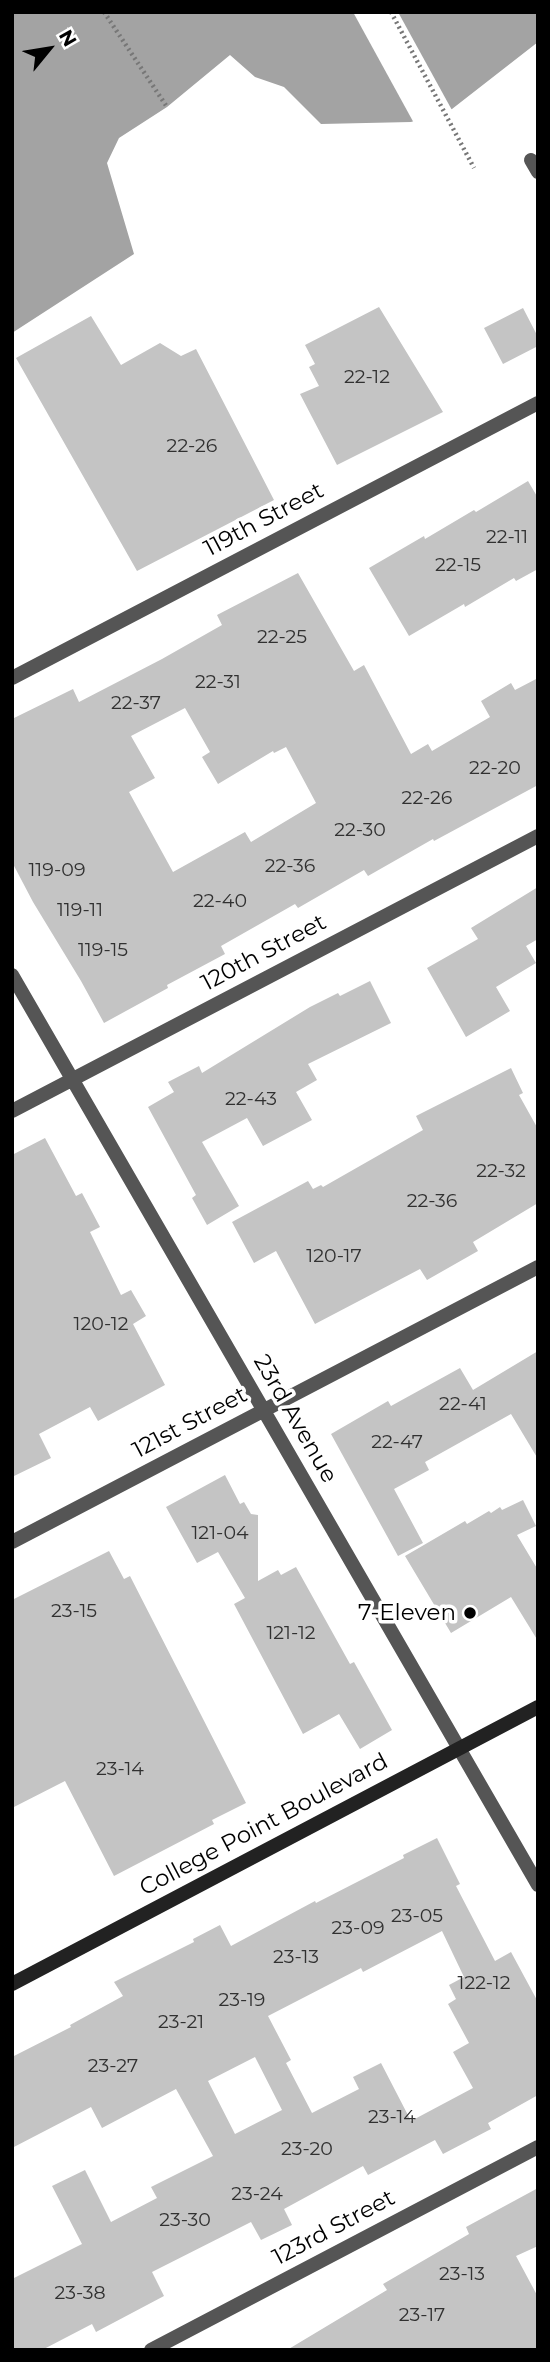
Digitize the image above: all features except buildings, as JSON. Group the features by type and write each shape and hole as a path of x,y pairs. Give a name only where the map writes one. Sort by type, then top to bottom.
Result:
{"street":[{"name":"119th Street","path":"12,678 538,403"},
{"name":"120th Street","path":"12,1111 538,836"},
{"name":"23rd Avenue","path":"12,975 538,1885"},
{"name":"121st Street","path":"12,1542 538,1267"},
{"name":"College Point Boulevard","path":"12,1984 538,1707"},
{"name":"123rd Street","path":"151,2350 538,2147"}],"path":[{"path":"104,12 167,107"},
{"path":"391,12 474,168"}],"shaded area":[{"path":"12,12 538,12 538,42 452,109 411,122 321,124 284,87 255,77 230,55 167,107 119,138 107,163 134,254 12,333"}],"pier":[{"path":"353,12 398,12 453,112 415,125"}],"place":[{"name":"7-Eleven","path":"470,1613"}]}
